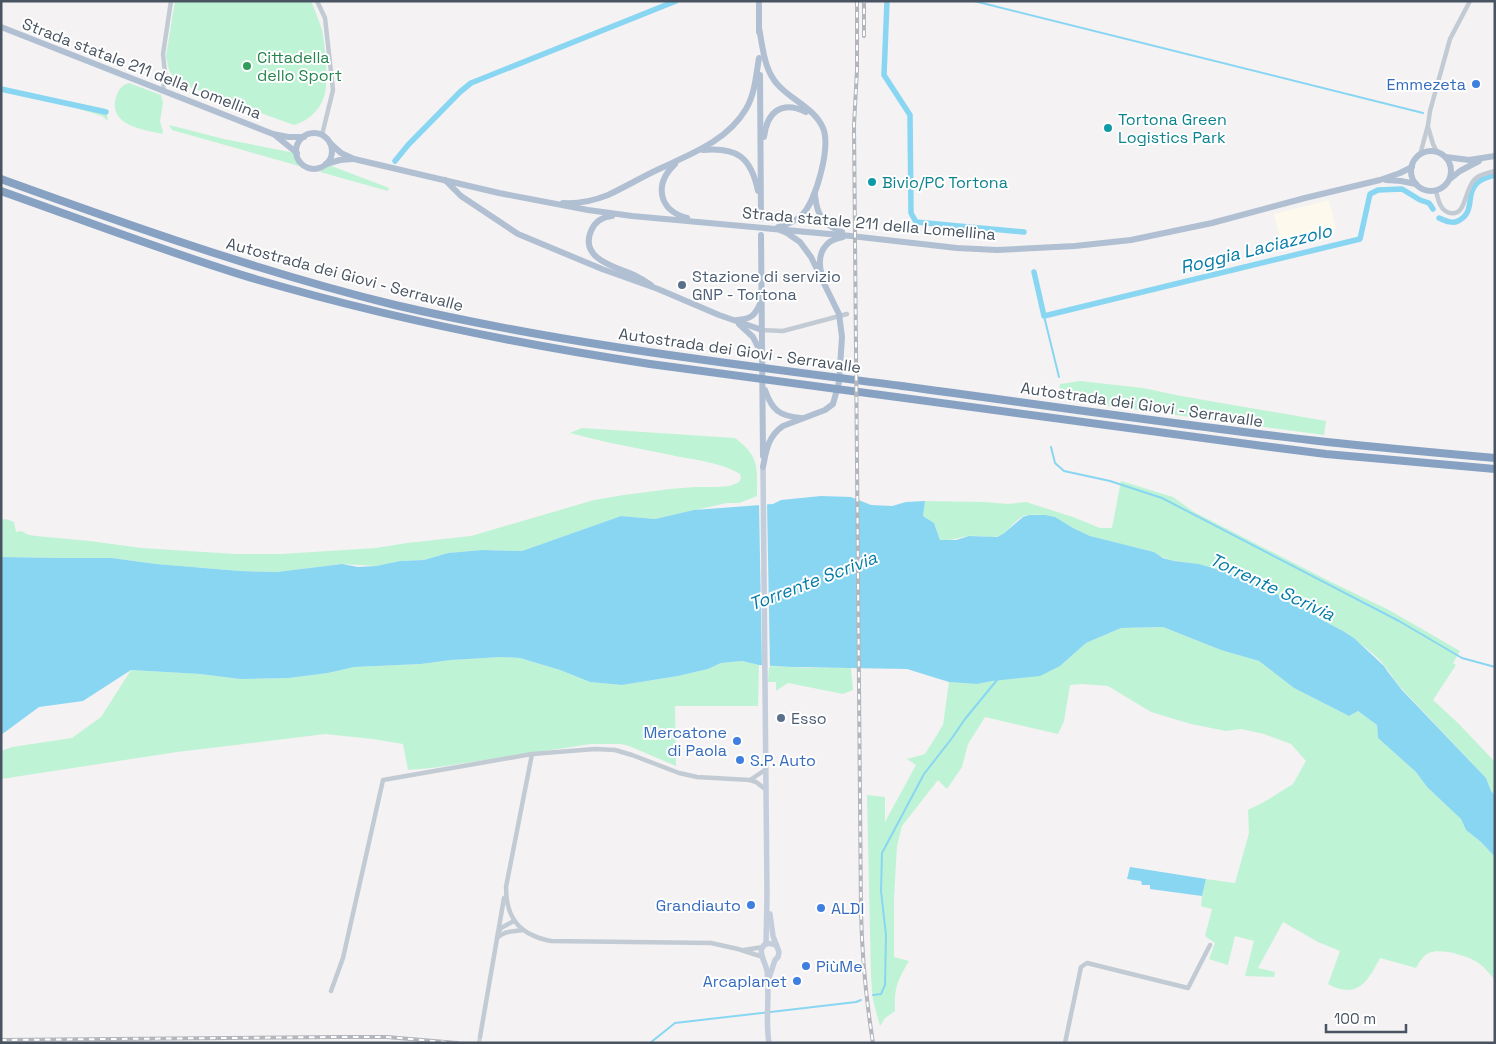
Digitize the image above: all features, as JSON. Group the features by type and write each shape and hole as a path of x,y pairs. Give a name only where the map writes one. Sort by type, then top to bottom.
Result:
{"highway":[{"name":"Autostrada dei Giovi - Serravalle","path":"1,180 201,250 292,278 460,320 544,336 735,364 1300,439 1495,458"},
{"name":"Autostrada dei Giovi - Serravalle","path":"1,191 196,260 254,278 348,305 520,343 732,375 1317,453 1495,469"}],"main road":[{"path":"759,1 761,219"},
{"name":"Strada statale 211 della Lomellina","path":"1,27 273,134 288,137 304,137 315,133 322,135 341,153 354,159 546,203 620,215 774,228 957,248 997,250 1075,246 1131,240 1212,223 1380,180 1400,173 1412,166 1420,155"},
{"path":"759,28 765,59 772,78 814,115 823,128 826,143 815,194 803,214 793,222 774,228"},
{"path":"546,203 597,200 699,150 721,137 731,129 747,108 752,94 759,58"},
{"path":"761,162 766,124 773,113 782,108 794,107 814,115"},
{"name":"Strada statale 211 della Lomellina","path":"273,134 285,142 297,154 302,164 308,168 316,169 340,160 354,159"},
{"path":"297,154 299,142 304,137"},
{"path":"326,164 332,153 330,143"},
{"path":"699,150 722,149 743,158 752,171 761,208"},
{"path":"1420,155 1431,151 1446,157 1464,160 1495,156"},
{"path":"1446,157 1452,168 1450,179"},
{"path":"1436,191 1444,188 1450,179 1460,171 1485,158"},
{"path":"679,160 664,177 663,199 671,211 677,215 706,223"},
{"path":"1412,166 1411,173 1416,184"},
{"path":"445,180 461,196 518,234 602,269 762,330"},
{"name":"Strada statale 211 della Lomellina","path":"1380,180 1401,181 1416,184 1424,190 1436,191"},
{"path":"815,194 818,212 825,223 835,230 851,236"},
{"path":"620,215 603,218 593,225 589,234 591,249 600,261 636,276 658,290"},
{"path":"763,467 767,447 772,435 783,426 826,410 832,404 839,382 842,336 839,314 811,257 800,242 787,233 774,228"},
{"path":"761,235 767,896 764,945 761,952 768,983 768,1041"},
{"path":"823,280 820,258 823,248 832,240 851,236"},
{"path":"734,320 747,319 754,315 762,298"},
{"path":"734,320 753,337 762,355"},
{"path":"763,384 770,403 779,412 787,416 802,418"},
{"path":"767,896 772,929 780,952 775,960 768,983"},
{"path":"764,945 771,943 776,945"},
{"path":"764,959 775,960"}],"street":[{"path":"163,90 165,82 163,54 171,1"},
{"path":"317,1 325,18 332,90 322,135"},
{"path":"1420,155 1450,39 1470,1"},
{"path":"1428,126 1432,144 1437,152"},
{"path":"1436,191 1440,205 1444,210 1450,213 1457,213 1464,205 1468,188 1472,182 1484,174 1495,171"},
{"path":"762,330 783,331 847,314"},
{"path":"331,991 343,958 383,780 532,754 595,749 616,750 679,773 697,777 750,780 765,788"},
{"path":"480,1038 496,939 532,754"},
{"path":"750,780 765,770"},
{"path":"506,887 508,908 514,921 533,936 551,942 711,944 749,950 764,945"},
{"path":"496,939 501,928 514,921"},
{"path":"496,939 507,932 523,930"},
{"path":"1065,1043 1081,967 1084,964 1087,963 1188,988 1210,945"},
{"path":"738,949 764,959"}],"shaded area":[{"path":"1329,200 1336,229 1281,241 1274,214"}],"green space":[{"name":"Cittadella dello Sport","path":"175,1 311,1 322,30 326,64 324,97 316,111 304,121 294,125 176,82 169,70 166,56"},
{"path":"129,83 161,95 163,103 160,121 162,134 129,125 117,114 115,107 117,94 122,86"},
{"path":"1,87 106,109 108,121 102,116 73,107 1,92"},
{"path":"169,125 224,139 295,153 299,166 172,130"},
{"path":"329,165 389,188 388,191 320,172"},
{"path":"1080,381 1143,388 1326,421 1324,435 1058,399 1060,384"},
{"path":"582,428 735,438 753,457 757,470 757,496 739,503 727,503 655,519 621,516 522,551 482,550 448,553 424,560 400,561 376,566 342,564 277,572 156,564 112,558 1,557 1,520 6,519 14,522 16,532 21,531 36,536 141,548 236,554 281,554 376,548 471,536 594,500 670,489 730,486 739,482 741,478 740,474 734,471 711,463 570,433"},
{"path":"1121,481 1173,497 1194,512 1389,610 1460,651 1453,663 1456,665 1433,700 1495,762 1495,795 1491,791 1486,778 1399,686 1377,658 1346,633 1273,592 1220,570 1171,560 1154,552 1091,536 1046,515 1023,516 999,536 970,536 945,540 940,540 934,523 923,516 925,501 1008,504 1026,502 1100,528 1112,528"},
{"path":"1163,627 1221,650 1259,661 1294,688 1349,716 1358,711 1377,725 1378,738 1416,772 1427,787 1461,819 1466,830 1495,857 1495,980 1483,967 1471,959 1439,951 1427,954 1421,959 1416,968 1380,958 1371,974 1361,986 1347,990 1338,988 1328,984 1340,951 1318,942 1283,922 1258,968 1275,972 1274,977 1245,976 1254,941 1235,936 1228,965 1209,959 1215,943 1205,936 1212,909 1201,906 1206,879 1235,883 1249,833 1248,810 1293,784 1306,761 1291,744 1264,734 1241,729 1226,731 1191,724 1151,712 1108,686 1082,684 1070,685 1064,721 1058,734 985,717 968,744 962,767 947,789 938,780 902,826 897,846 894,898 894,957 909,961 897,985 895,1011 885,1018 880,1026 873,1000 871,977 867,795 885,797 885,822 916,765 907,759 925,754 943,725 949,682 977,684 1060,666 1086,643 1121,628"},
{"path":"501,657 520,658 560,670 590,682 622,685 678,676 708,669 721,663 742,661 759,665 758,706 675,706 676,766 629,746 621,744 591,744 408,770 403,744 325,734 177,752 1,779 1,751 12,747 72,738 101,717 131,670 200,674 240,679 289,678 328,673 354,667 421,664"},
{"path":"769,666 851,668 853,690 843,694 788,683 776,691 776,682 768,682"}],"water":[{"name":"Torrente Scrivia","path":"821,496 851,497 871,505 892,506 906,502 925,501 923,516 934,523 940,540 956,540 969,536 997,537 1023,517 1045,515 1055,517 1090,536 1154,552 1163,558 1174,561 1199,564 1223,571 1267,589 1309,610 1320,619 1354,638 1384,666 1401,689 1486,778 1491,791 1495,795 1495,857 1466,830 1461,819 1427,787 1416,772 1378,738 1377,725 1358,711 1349,716 1294,688 1259,661 1221,650 1163,627 1121,628 1086,643 1060,666 1040,676 977,684 949,682 907,669 791,667 759,665 742,661 721,663 708,669 678,676 622,685 590,682 560,670 520,658 501,657 421,664 354,667 328,673 289,678 240,679 200,674 131,670 83,701 39,707 1,735 1,557 112,558 156,564 277,572 342,564 358,567 376,566 400,561 424,560 448,553 482,550 522,551 621,516 655,519 694,510 773,504 781,500"},
{"path":"1130,867 1206,879 1202,896 1150,889 1150,885 1142,885 1141,881 1127,879"}],"pier":[{"path":"767,502 770,668 762,668 759,503"}],"waterway":[{"name":"Roggia Laciazzolo","path":"395,161 408,145 471,83 676,1"},
{"name":"Roggia Laciazzolo","path":"887,1 884,75 910,115 911,213 916,222 1024,232"},
{"path":"974,1 1423,113"},
{"name":"Roggia Laciazzolo","path":"1,89 106,112"},
{"name":"Roggia Laciazzolo","path":"1439,218 1449,222 1458,221 1467,213 1471,193 1477,183 1495,175"},
{"name":"Roggia Laciazzolo","path":"1034,272 1044,316 1360,239 1370,194 1378,190 1402,189 1429,203 1433,209"},
{"path":"1044,316 1059,377"},
{"path":"1051,447 1055,463 1064,471 1110,481 1162,498 1399,621 1462,658 1495,667"},
{"path":"873,995 881,994 885,985 886,935 881,891 882,853 924,774 997,680"},
{"path":"650,1043 675,1023 861,1000"}],"tunnel":[{"path":"479,1043 480,1037"}],"railway":[{"path":"857,1 857,70 854,125 861,912 865,978 873,1043"},
{"path":"864,1 864,36"},
{"path":"1,1040 387,1037 457,1043"}],"place":[{"name":"Cittadella dello Sport","path":"247,66"},
{"name":"Emmezeta","path":"1476,84"},
{"name":"Tortona Green Logistics Park","path":"1108,128"},
{"name":"Bivio/PC Tortona","path":"872,182"},
{"name":"Stazione di servizio GNP - Tortona","path":"682,285"},
{"name":"Esso","path":"781,718"},
{"name":"Mercatone di Paola","path":"737,741"},
{"name":"S.P. Auto","path":"740,760"},
{"name":"Grandiauto","path":"751,905"},
{"name":"ALDI","path":"821,908"},
{"name":"PiùMe","path":"806,966"},
{"name":"Arcaplanet","path":"797,981"}]}
